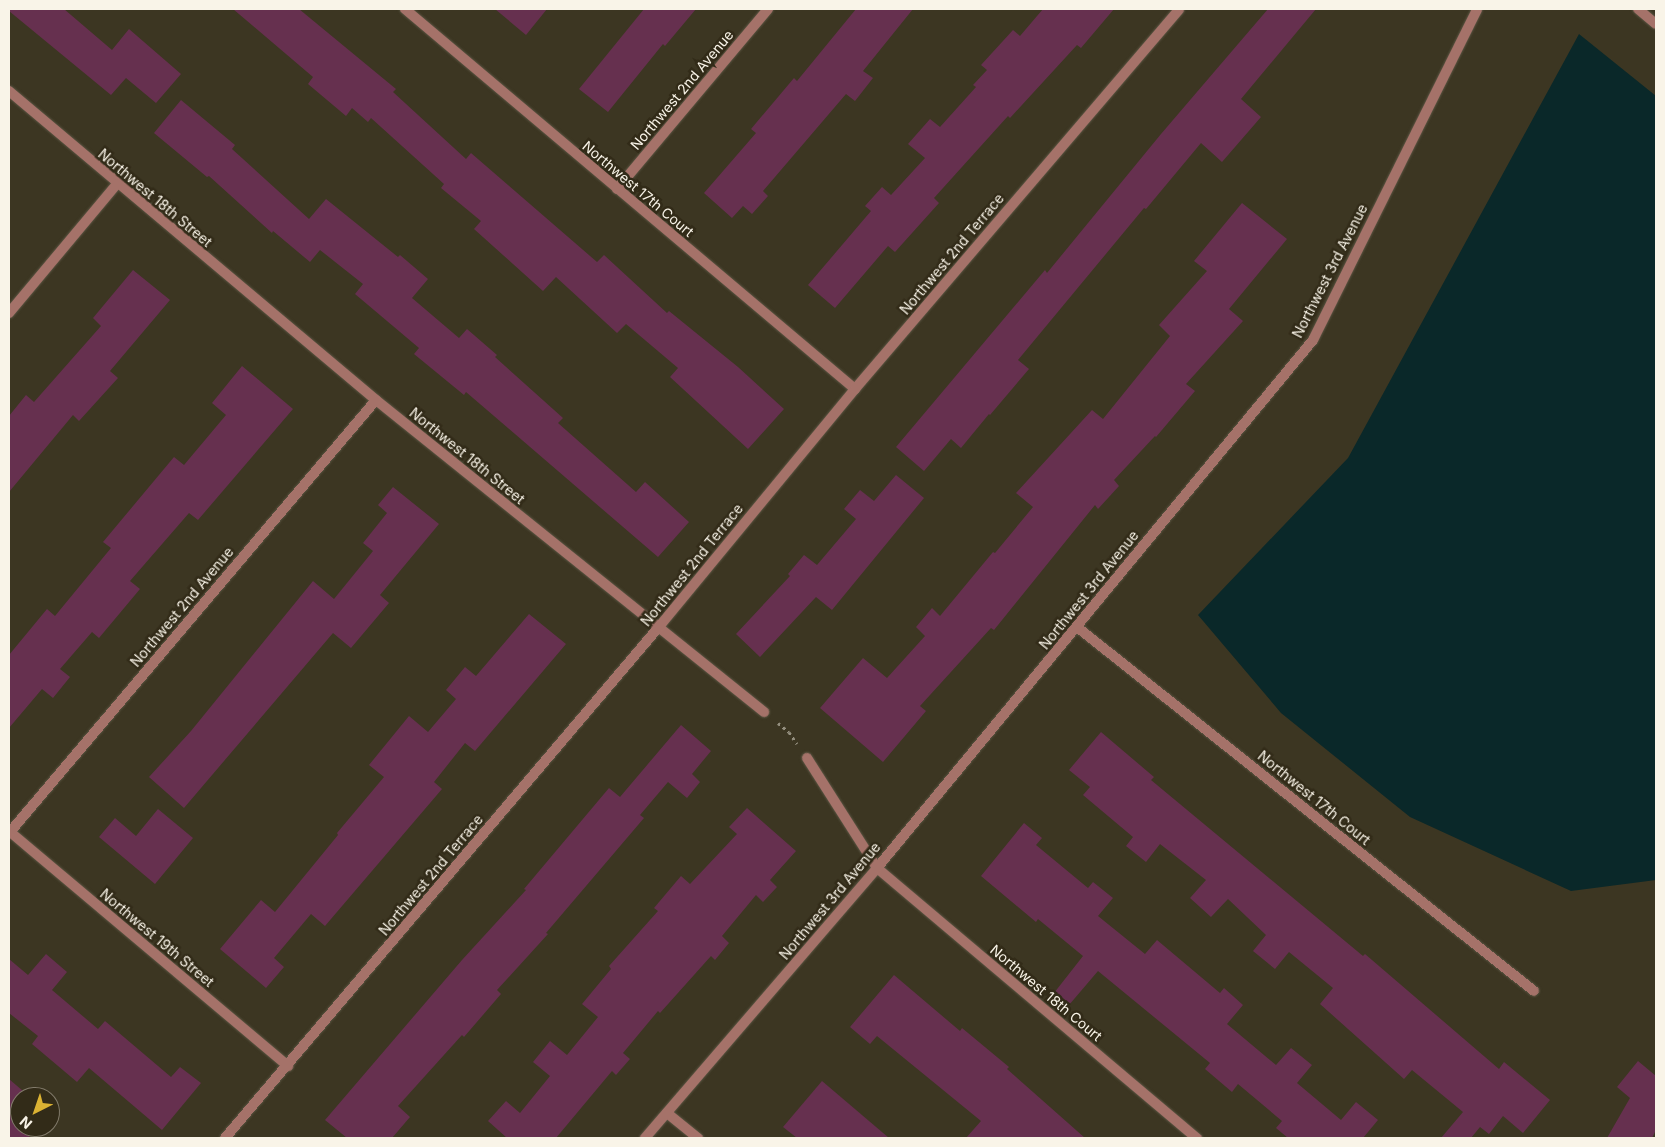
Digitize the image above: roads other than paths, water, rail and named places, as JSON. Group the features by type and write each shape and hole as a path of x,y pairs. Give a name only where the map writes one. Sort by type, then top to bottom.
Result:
{"street":[{"name":"Northwest 17th Court","path":"404,9 854,389"},
{"name":"Northwest 2nd Avenue","path":"617,189 768,9"},
{"name":"Northwest 2nd Terrace","path":"225,1138 658,628 854,389 1179,9"},
{"name":"Northwest 3rd Avenue","path":"645,1138 877,868 1078,627 1313,340 1477,9"},
{"path":"1638,9 1656,24"},
{"name":"Northwest 18th Street","path":"9,91 116,184 376,400 764,712"},
{"path":"9,314 116,184"},
{"name":"Northwest 2nd Avenue","path":"9,832 376,400"},
{"name":"Northwest 17th Court","path":"1078,627 1534,991"},
{"path":"807,758 877,868"},
{"name":"Northwest 19th Street","path":"9,832 288,1066"},
{"name":"Northwest 18th Court","path":"877,868 1197,1138"},
{"path":"667,1113 698,1138"}],"water":[{"path":"1579,34 1656,96 1656,880 1571,891 1410,817 1281,713 1198,615 1348,458"}]}
